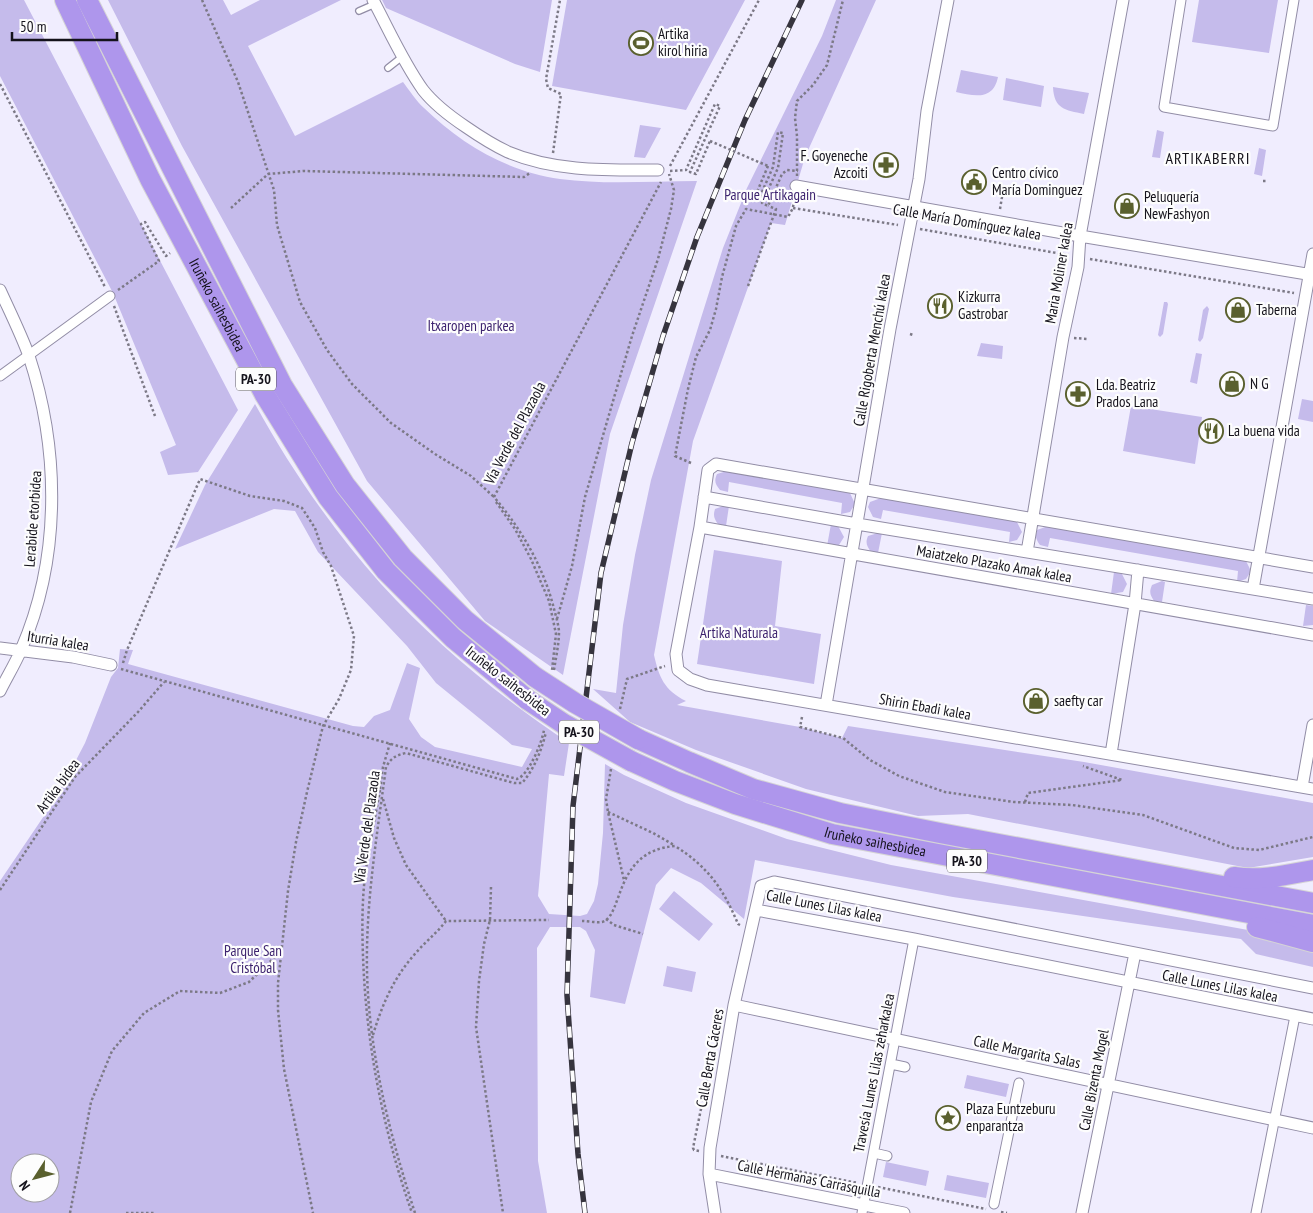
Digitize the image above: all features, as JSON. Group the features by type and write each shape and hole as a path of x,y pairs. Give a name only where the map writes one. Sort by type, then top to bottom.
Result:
{"highway":[{"name":"Iruñeko saihesbidea","path":"65,0 159,196 265,395 328,497 386,571 453,638 528,700 564,724 631,761 675,781 735,804 832,834 1313,925"},
{"name":"Iruñeko saihesbidea","path":"87,0 282,385 344,485 403,558 465,620 544,675 575,703 638,739 753,789 840,813 1313,903"},
{"path":"940,833 1001,834 1248,879 1276,878 1313,870"},
{"path":"958,859 1036,883 1235,921 1313,942"}],"street":[{"name":"Calle Rigoberta Menchú kalea","path":"826,705 890,329 911,227 928,111 948,0"},
{"name":"Maria Moliner kalea","path":"1027,552 1063,338 1080,257 1080,236 1123,0"},
{"path":"1181,0 1164,107 1273,126 1294,0"},
{"path":"374,2 389,26 402,57 424,91 453,119 482,138 509,152 567,167 663,170"},
{"name":"Calle María Domínguez kalea","path":"796,186 1311,275"},
{"path":"1253,589 1311,275 1313,254"},
{"name":"Lerabide etorbidea","path":"0,290 28,355 43,408 51,456 52,490 44,577 21,650 0,691"},
{"path":"0,376 110,296"},
{"path":"700,527 708,470 716,464 864,488 1313,567"},
{"name":"Maiatzeko Plazako Amak kalea","path":"704,497 1313,599"},
{"name":"Maiatzeko Plazako Amak kalea","path":"700,527 1313,635"},
{"name":"Shirin Ebadi kalea","path":"700,527 676,654 678,670 690,680 707,685 1308,788"},
{"path":"1111,754 1135,604 1138,570"},
{"name":"Iturria kalea","path":"0,648 73,657 116,667"},
{"path":"1308,788 1313,726"},
{"name":"Calle Lunes Lilas kalea","path":"1313,988 774,882 761,886 756,910 914,938 1313,1019"},
{"name":"Calle Berta Cáceres","path":"715,1213 708,1174 709,1154 734,1005 750,929 756,910"},
{"name":"Travesía Lunes Lilas zeharkalea","path":"863,1209 914,938"},
{"name":"Calle Bizenta Mogel","path":"1082,1213 1135,953"},
{"name":"Calle Margarita Salas","path":"734,1005 1313,1128"},
{"path":"1256,1213 1295,1016"},
{"path":"890,1064 905,1067"},
{"path":"993,1208 1002,1141 1018,1083"},
{"path":"874,1153 888,1156"},
{"name":"Calle Hermanas Carrasquilla","path":"708,1174 863,1209 904,1213"}],"lane":[{"path":"359,12 374,2"},
{"path":"388,68 402,57"}],"path":[{"path":"202,0 238,82 274,190 277,225 300,302 327,350 352,384 391,423 435,454 471,476 494,497"},
{"path":"552,164 561,94 548,88 546,79 560,0"},
{"name":"Vía Verde del Plazaola","path":"544,675 559,641 557,620 550,593 538,562 524,536 494,497 663,170 759,0"},
{"path":"691,463 675,456 681,422 696,357 710,330 716,309 722,277 736,226 746,208 788,217 793,208 798,171 795,118 797,101 813,85 827,66 843,0"},
{"path":"0,84 110,296 154,416"},
{"path":"557,620 572,566 585,497 632,336 658,259 672,209 674,190 663,170 686,170 715,104 720,106 690,172 696,174 710,141 768,166 754,199 758,201 773,167 778,132 783,133 778,168 762,203 776,209 748,286"},
{"path":"231,208 268,174 304,171 524,177 536,170"},
{"path":"768,206 782,174 787,170 798,171"},
{"path":"998,221 1003,191"},
{"name":"Calle María Domínguez kalea","path":"793,208 1306,295"},
{"path":"159,261 141,224 146,222 166,256"},
{"path":"110,296 170,253"},
{"path":"313,1213 284,1069 278,1008 281,951 296,842 323,726 339,699 351,670 354,636 331,566 323,552 315,528 302,508 284,501 250,496 214,482 200,479 127,650 116,667 323,726"},
{"name":"Artika bidea","path":"0,890 75,776 138,712 164,681"},
{"path":"802,717 800,728 843,738 870,760 899,776 945,792 1025,802 1072,805 1143,815 1234,848 1259,850 1313,837"},
{"name":"Vía Verde del Plazaola","path":"414,1213 391,1135 380,1086 372,1036 368,993 368,919 371,870 386,767 390,759 398,754 406,753 514,783 522,783 528,777 543,743 547,728"},
{"path":"390,743 383,767 365,876 362,924 364,995 376,1081 391,1147 414,1213"},
{"path":"1025,802 1028,793 1122,780 1083,766"},
{"path":"380,790 394,838 406,865 446,921"},
{"path":"608,812 652,833 694,858 714,879 724,893 738,924 750,929"},
{"path":"582,921 602,922 611,916 624,880 638,860 658,848 675,846"},
{"path":"491,887 490,920 484,944 479,981 476,1027 503,1213"},
{"path":"606,919 614,925 643,934"},
{"path":"446,921 549,920"},
{"path":"370,1040 381,1008 394,981 414,955 446,921"},
{"path":"70,1213 91,1102 112,1051 144,1013 180,991 220,993 249,982 281,951"},
{"path":"709,1154 993,1208 1007,1213"},
{"path":"126,1213 154,1213"}],"green space":[{"path":"0,0 24,0 238,410 198,472 168,475 160,452 176,445 113,293 0,76"},
{"name":"Itxaropen parkea","path":"108,0 223,0 231,15 260,0 341,0 248,46 295,136 403,82 421,105 454,133 486,154 522,170 577,181 697,181 610,434 563,675 485,621 367,481 182,146"},
{"path":"382,0 552,0 540,72 515,64 386,8"},
{"name":"Artika kirol hiria","path":"567,0 745,0 686,110 552,86"},
{"name":"Parque Artikagain","path":"836,0 876,0 805,157 785,225 771,223 693,441 654,655 664,682 672,692 686,701 677,705 800,727 842,738 848,726 1084,762 1313,803 1313,857 1248,868 968,814 918,816 806,789 696,750 630,722 593,689 616,693 623,625 651,480 723,248 747,188 822,36"},
{"path":"1199,0 1278,0 1269,53 1192,42"},
{"path":"961,70 998,77 992,90 982,95 956,92"},
{"path":"1006,78 1044,86 1041,107 1003,100"},
{"path":"1053,87 1089,93 1084,114 1066,110 1058,104"},
{"path":"640,125 661,128 645,158 634,157"},
{"path":"1157,130 1164,132 1160,158 1152,157"},
{"path":"1259,148 1266,150 1262,176 1254,174"},
{"path":"1164,302 1168,304 1163,334 1160,337 1158,335"},
{"path":"1207,306 1209,309 1203,338 1200,342 1198,340 1203,310"},
{"path":"981,343 1003,346 1002,359 977,356"},
{"path":"1196,353 1202,354 1197,384 1190,382"},
{"path":"1302,399 1313,401 1313,422 1298,419"},
{"name":"Parque San Cristóbal","path":"255,404 313,498 381,584 424,628 470,669 519,708 569,743 564,776 549,774 538,896 549,914 580,916 587,914 594,901 598,884 603,833 605,764 624,775 686,803 787,839 891,865 1248,930 1313,949 1313,967 1256,954 1241,939 953,897 755,860 744,919 701,883 671,868 656,885 625,1004 590,997 595,950 586,931 580,927 550,927 537,948 538,1161 547,1213 0,1213 0,881 50,807 85,743 111,677 118,668 120,649 133,650 128,664 353,726 364,727 374,716 390,710 407,663 420,668 409,719 421,737 435,747 522,767 532,749 512,745 436,683 407,646 318,552 295,511 274,509 175,549 205,485"},
{"path":"1131,406 1202,417 1195,464 1123,451"},
{"path":"727,471 850,493 855,504 850,512 841,514 842,503 729,482 728,492 720,490 717,486 716,476"},
{"path":"881,498 1012,520 1017,522 1022,532 1017,540 1009,542 1010,532 883,510 881,519 873,517 868,507 870,502"},
{"path":"726,505 729,506 726,526 718,524 714,515 715,509"},
{"path":"831,524 838,526 844,537 839,545 827,546"},
{"path":"1048,526 1246,561 1251,571 1246,579 1237,582 1238,571 1050,538 1048,547 1040,545 1036,538 1037,530"},
{"path":"882,533 878,553 871,552 867,544 868,536"},
{"name":"Artika Naturala","path":"714,550 782,561 775,626 821,634 814,684 697,664"},
{"path":"1114,572 1122,574 1127,584 1123,592 1111,594"},
{"path":"1162,581 1165,582 1162,602 1154,601 1150,593 1152,585"},
{"path":"1306,605 1313,606 1313,625 1303,626"},
{"path":"674,891 713,924 699,941 659,909"},
{"path":"667,966 696,972 692,992 663,986"},
{"path":"967,1075 1009,1084 1006,1097 964,1088"},
{"path":"886,1162 929,1171 926,1186 883,1177"},
{"path":"947,1175 989,1183 986,1198 944,1190"}],"railway":[{"path":"585,1213 578,1154 567,995 573,806 601,573 632,443 663,336 697,237 745,120 802,0"}],"place":[{"name":"Artika kirol hiria","path":"641,43"},
{"name":"F. Goyeneche Azcoiti","path":"886,165"},
{"name":"Centro cívico María Dominguez","path":"974,182"},
{"name":"Peluquería NewFashyon","path":"1127,206"},
{"name":"Kizkurra Gastrobar","path":"940,306"},
{"name":"Taberna","path":"1238,310"},
{"name":"N G","path":"1232,384"},
{"name":"Lda. Beatriz Prados Lana","path":"1078,394"},
{"name":"La buena vida","path":"1211,431"},
{"name":"saefty car","path":"1036,701"},
{"name":"Plaza Euntzeburu enparantza","path":"948,1118"}],"district":[{"name":"ARTIKABERRI","path":"1208,158"}]}
